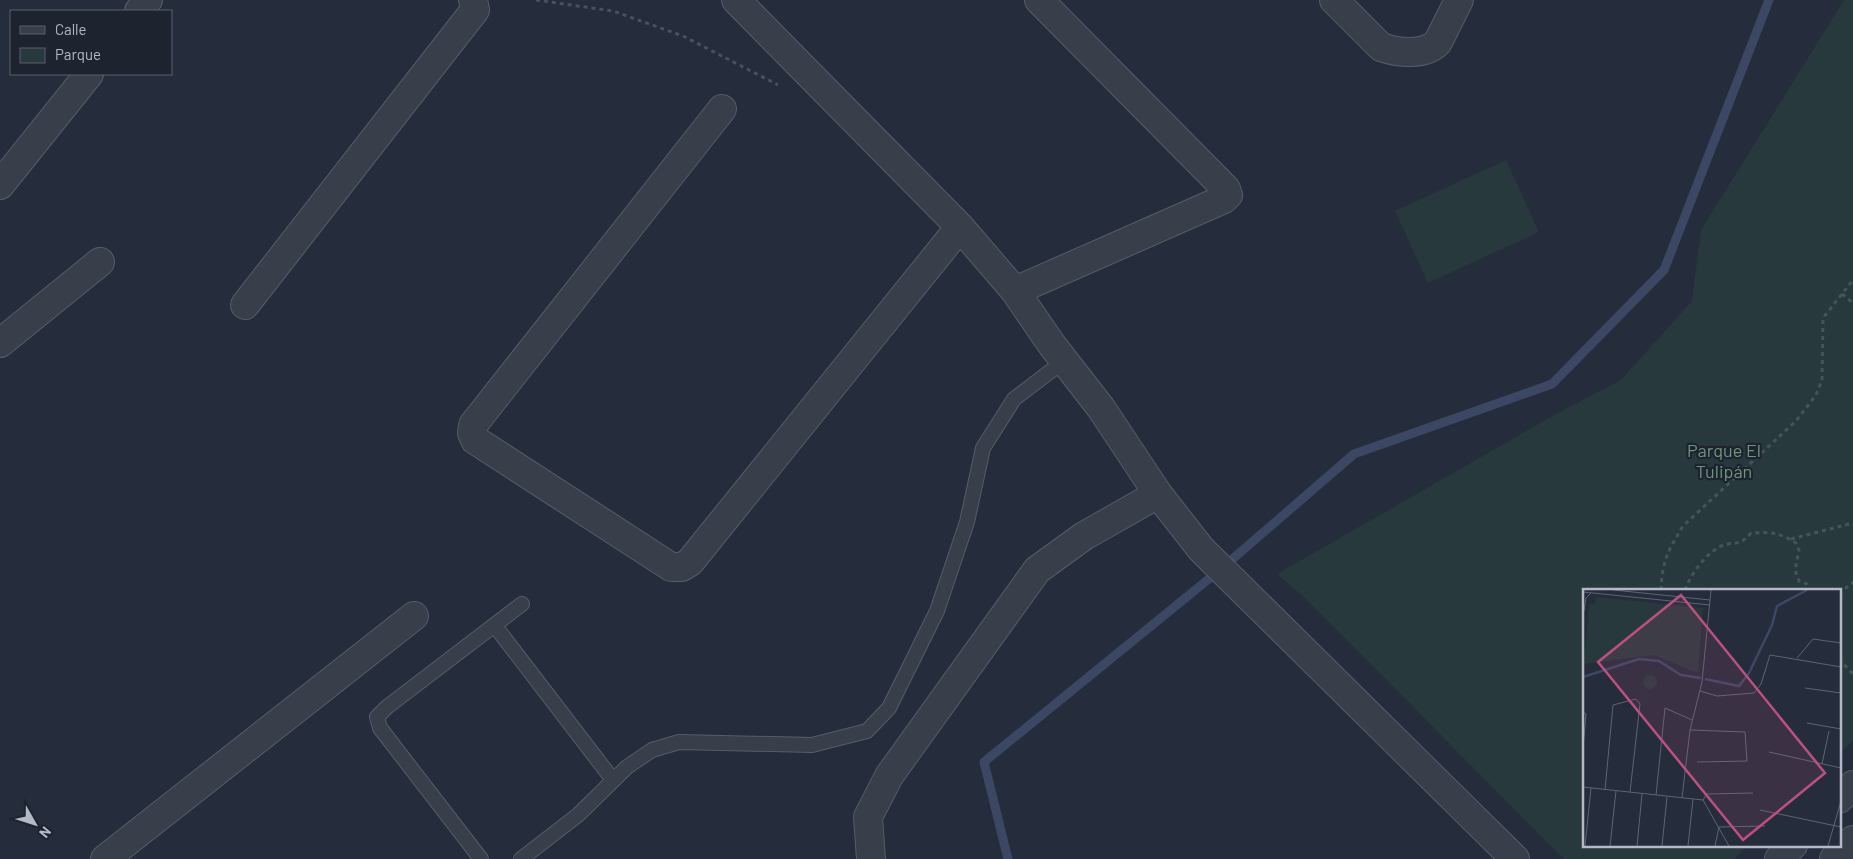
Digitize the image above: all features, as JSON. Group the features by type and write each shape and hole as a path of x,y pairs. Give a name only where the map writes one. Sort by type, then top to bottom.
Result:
{"street":[{"path":"140,10 148,0"},
{"path":"245,305 475,10 473,0"},
{"path":"736,0 960,227 1016,291 1064,361 1101,408 1158,494 1201,549 1514,859"},
{"path":"1016,291 1224,200 1228,194 1226,189 1039,0"},
{"path":"1334,0 1381,47 1405,52 1433,48 1438,42 1459,0"},
{"path":"0,185 88,75"},
{"path":"722,109 473,425 472,433 475,440 671,567 682,567 690,562 960,227"},
{"path":"0,343 100,262"},
{"path":"871,859 868,817 889,776 1037,570 1084,536 1158,494"},
{"path":"104,859 414,616"},
{"path":"1840,798 1853,785"},
{"path":"1834,859 1853,840"},
{"path":"1779,859 1792,846"}],"lane":[{"path":"521,859 578,815 626,767 652,750 679,742 812,744 867,731 889,708 937,611 967,522 983,448 1014,400 1064,361"},
{"path":"481,859 380,728 377,717 522,604"},
{"path":"495,626 613,780"}],"path":[{"path":"536,0 613,11 648,23 683,36 786,89"},
{"path":"1661,589 1662,567 1671,546 1683,526 1796,421 1816,395 1822,380 1823,318 1853,280"},
{"path":"1842,294 1853,303"},
{"path":"1791,540 1853,523"},
{"path":"1685,589 1690,578 1705,559 1720,547 1744,542 1751,533 1769,532 1785,536 1796,543 1799,550 1794,570 1799,581 1807,584 1810,589"},
{"path":"1840,593 1853,582"},
{"path":"1840,660 1853,674"}],"green space":[{"name":"Parque El Tulipán","path":"1844,0 1853,0 1853,741 1840,753 1840,589 1583,589 1583,846 1747,846 1734,859 1564,859 1304,597 1277,574 1556,414 1621,380 1692,301 1701,230"},
{"path":"1506,160 1539,232 1428,283 1395,211"}],"waterway":[{"path":"1008,859 984,762 1221,569 1354,454 1552,384 1664,270 1769,0"}]}
